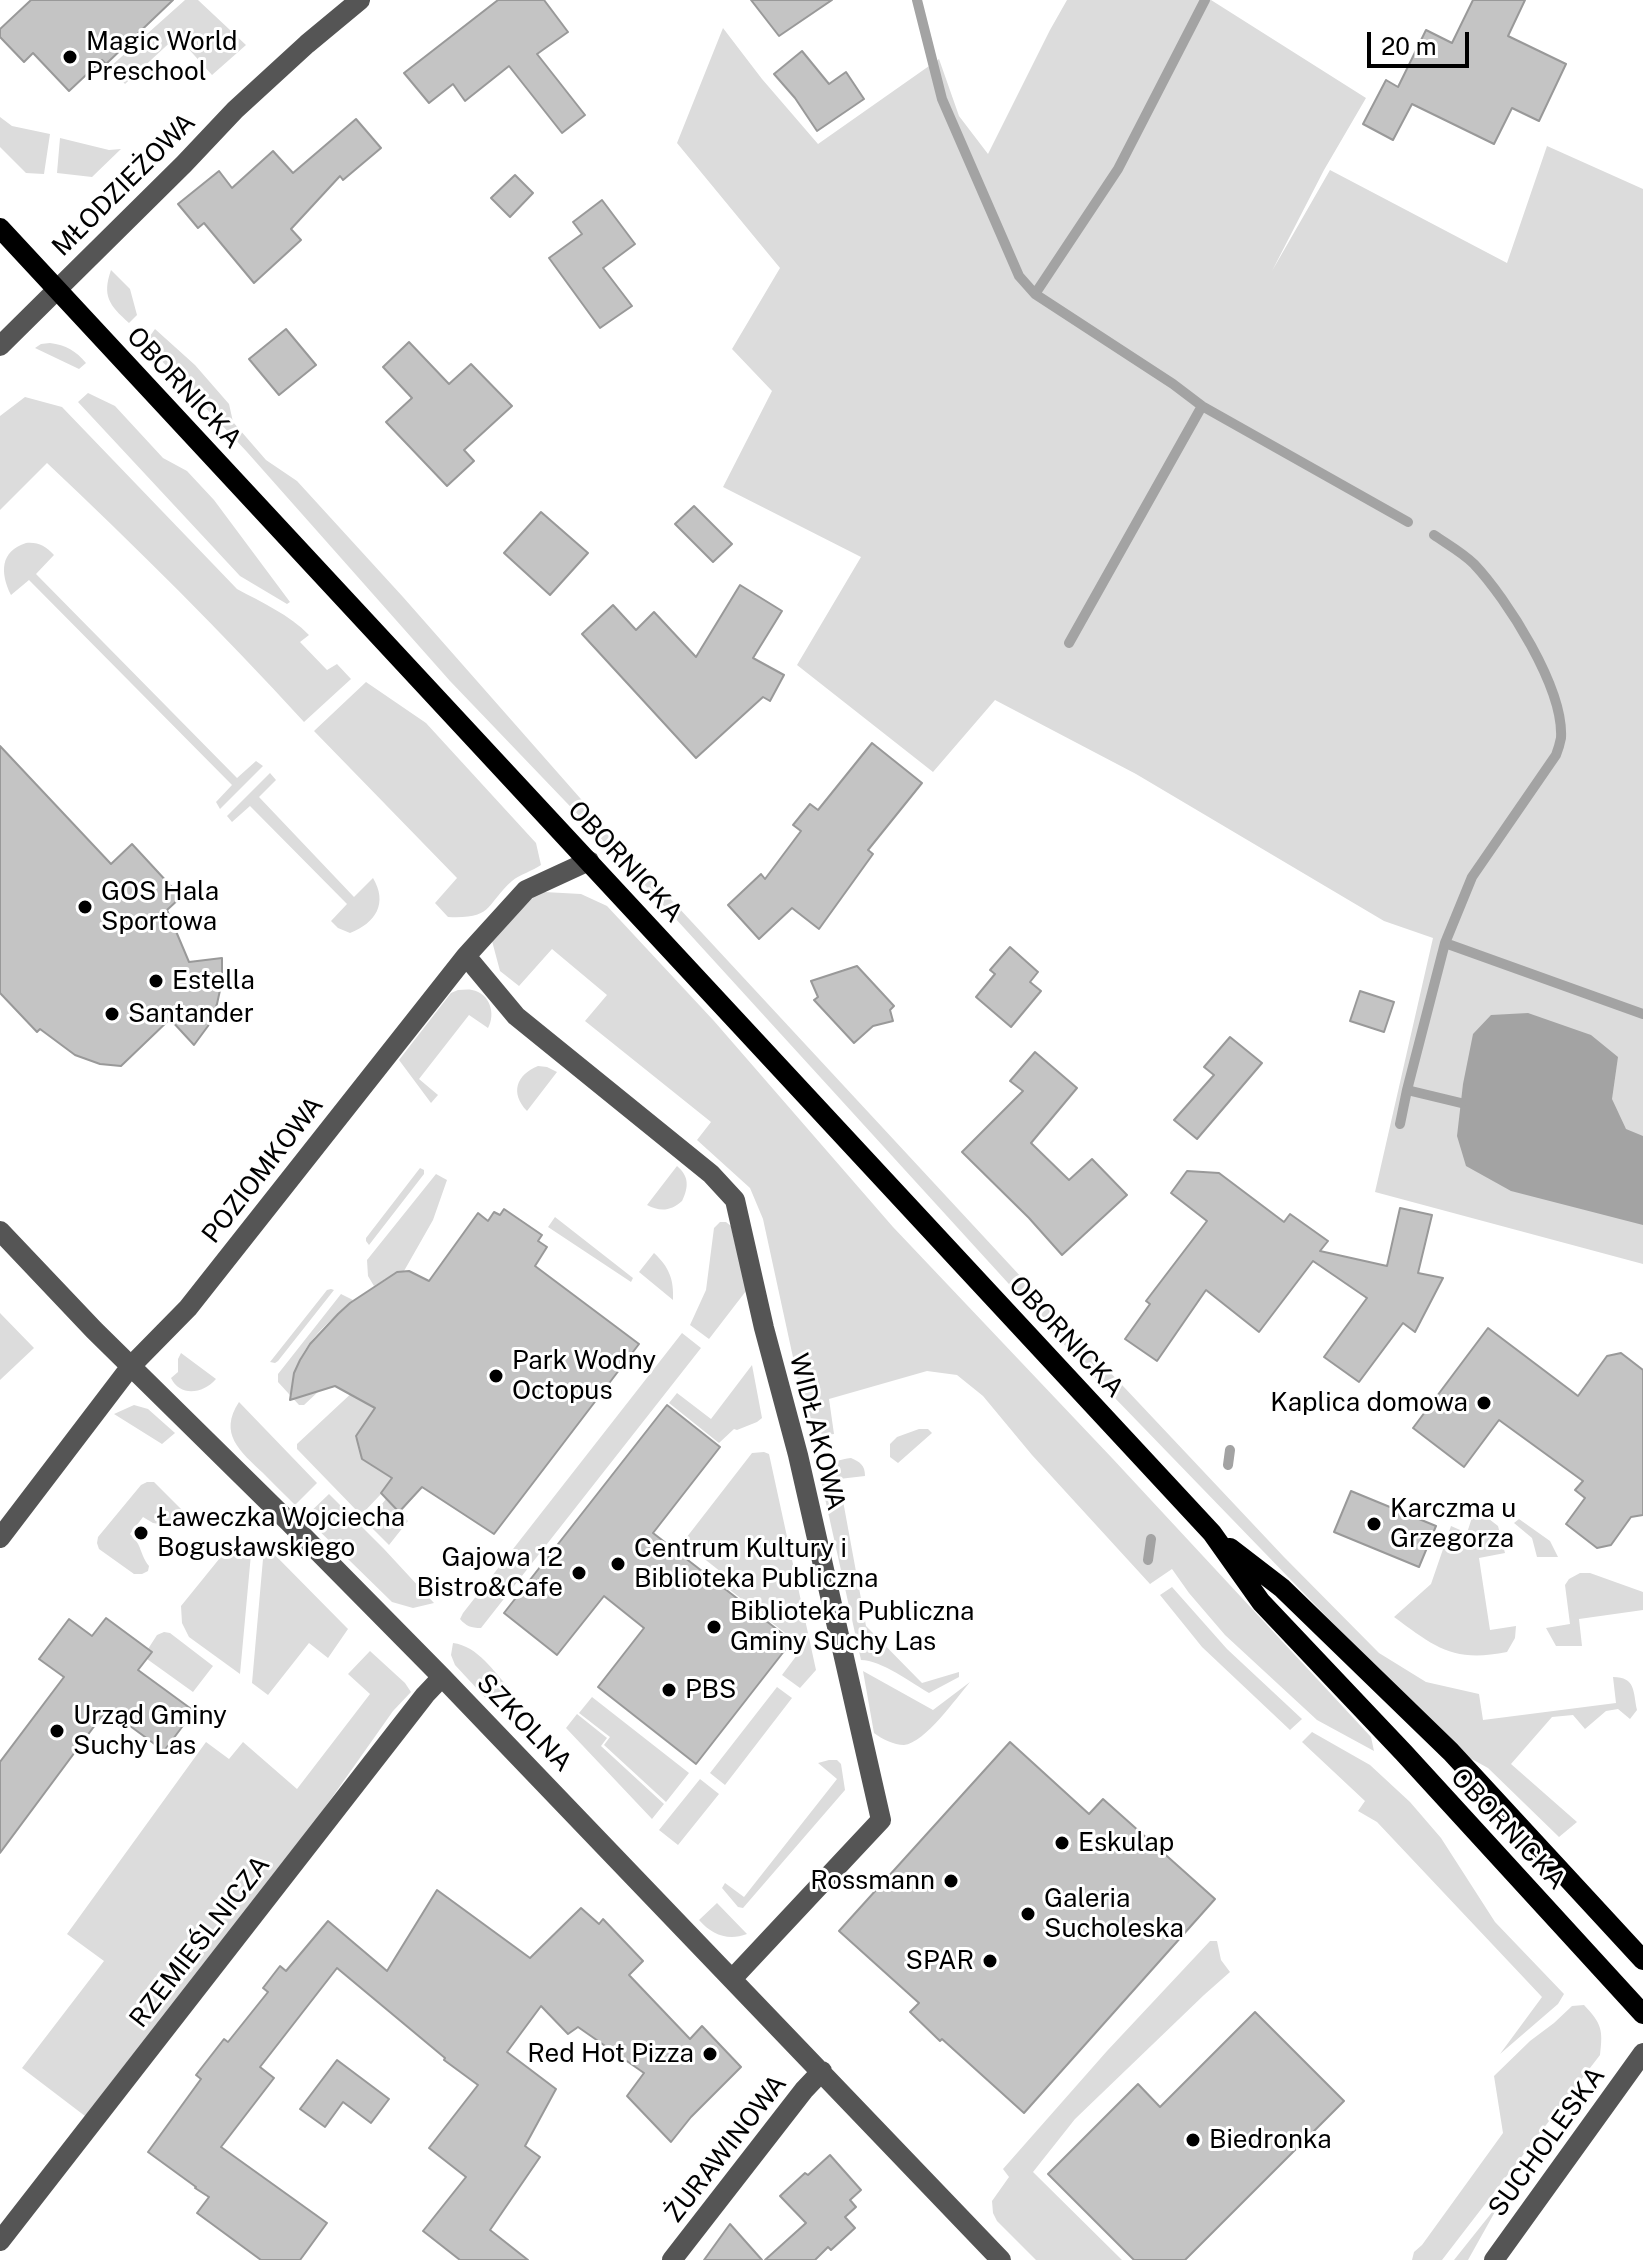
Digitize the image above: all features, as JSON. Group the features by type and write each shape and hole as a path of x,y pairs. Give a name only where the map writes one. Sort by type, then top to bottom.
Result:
{"main road":[{"name":"OBORNICKA","path":"0,228 1212,1533 1261,1602 1643,2014"},
{"name":"OBORNICKA","path":"1212,1533 1282,1588 1451,1752 1643,1960"}],"street":[{"name":"MŁODZIEŻOWA","path":"0,346 235,110 360,0"},
{"name":"POZIOMKOWA","path":"0,1538 131,1366 188,1308 466,956 526,890 589,861"},
{"name":"WIDŁAKOWA","path":"466,956 516,1016 711,1174 735,1200 764,1328 798,1455 881,1820 733,1978"},
{"name":"SZKOLNA","path":"0,1231 94,1330 442,1677 1001,2260"},
{"name":"RZEMIEŚLNICZA","path":"0,2241 415,1707 442,1677"},
{"name":"SUCHOLESKA","path":"1494,2260 1643,2053"},
{"name":"ŻURAWINOWA","path":"672,2260 822,2071"}],"shaded area":[{"path":"185,0 198,0 246,45 212,75 177,36 125,84 110,67"},
{"path":"1067,0 1211,0 1366,98 1324,170 1272,271 1330,170 1507,263 1547,146 1643,189 1643,1264 1375,1192 1433,938 1384,921 1136,774 995,700 933,772 797,665 861,557 723,487 772,391 732,349 780,268 677,143 723,28 818,144 939,59 959,116 988,154"},
{"path":"0,117 12,126 50,134 44,174 26,173 0,147"},
{"path":"60,138 109,150 121,149 92,177 57,173"},
{"path":"111,270 130,289 137,315 129,323 109,300 107,287"},
{"path":"155,329 195,365 229,404 233,422 266,460 297,481 639,865 1074,1334 1379,1653 1426,1682 1479,1694 1483,1720 1616,1703 1613,1677 1630,1683 1637,1710 1630,1719 1618,1709 1606,1711 1585,1729 1573,1715 1552,1717 1511,1764 1577,1822 1559,1837 1488,1768 1468,1757 1380,1672 1081,1363 633,872 450,681 247,452 145,343"},
{"path":"50,343 70,349 86,363 79,369 35,348"},
{"path":"88,393 115,406 163,458 187,471 214,500 290,602 287,604 240,576 78,402"},
{"path":"25,397 62,407 237,589 293,621 309,635 300,642 327,670 337,664 351,679 304,722 178,590 47,463 0,510 0,416"},
{"path":"26,543 42,545 54,555 36,574 237,778 256,761 263,766 220,809 216,802 232,785 29,580 11,595 4,571 7,557 11,551"},
{"path":"366,682 426,723 536,843 541,865 512,881 481,913 448,917 435,903 457,878 314,731"},
{"path":"270,773 276,780 259,797 354,897 373,878 379,904 373,918 359,929 350,933 331,921 347,904 250,806 232,822 227,816"},
{"path":"544,892 581,894 607,906 714,1021 893,1227 1371,1737 1374,1751 1317,1720 1225,1635 1172,1569 1150,1584 1032,1455 983,1396 957,1375 927,1371 829,1399 834,1434 825,1435 813,1430 804,1408 763,1219 750,1188 697,1140 711,1122 585,1021 607,995 552,949 519,986 500,971 492,941 524,900"},
{"path":"472,990 483,995 490,1005 490,1022 488,1028 469,1015 419,1079 438,1095 431,1103 399,1060 451,993"},
{"path":"1528,1013 1591,1035 1618,1057 1612,1099 1626,1129 1643,1136 1643,1225 1511,1191 1466,1166 1457,1136 1473,1034 1491,1015"},
{"path":"538,1066 557,1072 527,1111 518,1098 518,1085 525,1074"},
{"path":"677,1166 687,1182 682,1201 665,1209 647,1205"},
{"path":"420,1168 424,1174 369,1245 366,1238"},
{"path":"436,1174 447,1180 433,1220 404,1271 374,1286 368,1276 367,1260"},
{"path":"555,1217 633,1278 631,1282 548,1227"},
{"path":"720,1222 731,1226 746,1291 709,1339 690,1325 706,1290 714,1228"},
{"path":"654,1253 670,1274 673,1300 639,1272"},
{"path":"327,1290 334,1290 278,1361 270,1362"},
{"path":"341,1294 353,1300 313,1339 298,1362 293,1388 302,1395 319,1391 304,1405 299,1405 278,1382 278,1374"},
{"path":"0,1313 34,1348 0,1380"},
{"path":"682,1333 701,1348 481,1628 464,1623 460,1619 463,1613"},
{"path":"181,1353 216,1379 198,1390 180,1388 171,1378 178,1372"},
{"path":"752,1365 762,1418 734,1429 719,1443 669,1403 677,1393 711,1419"},
{"path":"356,1389 361,1401 375,1407 355,1437 362,1457 403,1463 381,1494 360,1514 297,1449 297,1444"},
{"path":"239,1402 317,1483 295,1505 234,1441 231,1424"},
{"path":"134,1405 148,1409 175,1433 162,1444 114,1414"},
{"path":"928,1429 932,1433 898,1463 890,1457 890,1444 897,1437"},
{"path":"752,1453 769,1454 816,1670 800,1688 782,1675 803,1647 716,1579 721,1572 683,1542"},
{"path":"851,1458 861,1464 865,1476 839,1479 866,1626 922,1683 959,1672 959,1677 929,1693 887,1668 861,1660 822,1485 830,1465"},
{"path":"154,1482 184,1516 178,1527 153,1523 143,1517 130,1534 149,1566 148,1571 134,1574 99,1549 97,1543 98,1537 141,1485"},
{"path":"329,1494 434,1603 413,1608 392,1602 305,1517"},
{"path":"386,1499 408,1521 389,1545 369,1525 369,1520"},
{"path":"1475,1508 1498,1526 1505,1553 1479,1558 1490,1630 1516,1626 1515,1638 1507,1652 1488,1655 1458,1654 1446,1650 1421,1637 1394,1617 1431,1584 1451,1526 1467,1533"},
{"path":"1519,1519 1550,1541 1558,1557 1537,1557 1532,1538 1514,1523"},
{"path":"248,1546 251,1554 240,1674 189,1637 182,1623 181,1606 228,1548 238,1557"},
{"path":"271,1551 348,1629 328,1658 309,1643 268,1695 252,1683 263,1559"},
{"path":"1580,1573 1590,1573 1643,1592 1643,1610 1579,1619 1582,1646 1556,1646 1546,1628 1570,1624 1565,1585"},
{"path":"1172,1587 1227,1649 1302,1719 1290,1730 1202,1647 1160,1595"},
{"path":"170,1633 213,1666 193,1692 147,1659 152,1652 148,1649 157,1635"},
{"path":"453,1643 478,1654 510,1689 493,1706 455,1665 451,1655"},
{"path":"370,1651 411,1692 393,1711 309,1830 85,2116 22,2068 104,1961 67,1934 206,1742 229,1759 243,1742 297,1789 370,1694 348,1674"},
{"path":"863,1671 933,1710 970,1682 931,1728 912,1742 900,1745 874,1733"},
{"path":"777,1687 792,1698 725,1785 710,1773"},
{"path":"592,1697 689,1773 666,1802 604,1745 610,1737 579,1713"},
{"path":"577,1714 607,1738 601,1746 664,1804 652,1819 566,1728"},
{"path":"1312,1732 1370,1765 1410,1802 1441,1838 1495,1922 1564,1994 1558,2004 1500,2054 1542,1997 1377,1822 1358,1811 1365,1801 1302,1742"},
{"path":"837,1760 841,1764 845,1790 743,1908 738,1907 722,1888 725,1883 744,1897 837,1779 818,1763"},
{"path":"700,1779 719,1794 678,1845 659,1830"},
{"path":"717,1903 747,1934 727,1937 715,1933 699,1920"},
{"path":"1210,1941 1217,1941 1221,1960 1230,1972 1075,2119 1033,2172 1122,2260 1036,2260 997,2221 993,2213 992,2201 1009,2177 1003,2169"},
{"path":"1584,2005 1600,2028 1600,2055 1442,2260 1412,2260 1414,2252 1503,2133 1494,2076 1572,2006"},
{"path":"1501,2201 1468,2260 1454,2260"}],"building":[{"path":"31,0 173,0 106,64 102,60 69,91 33,53 24,62 0,37 0,29"},
{"path":"498,0 544,0 568,32 537,54 585,115 562,133 509,66 465,101 453,84 429,103 404,73"},
{"path":"751,0 832,0 779,36"},
{"path":"1473,0 1525,0 1508,36 1566,64 1539,121 1512,108 1494,144 1412,104 1393,140 1363,124 1386,80 1398,87 1426,30 1452,43"},
{"path":"802,51 829,84 846,72 864,99 817,131 774,74"},
{"path":"356,119 381,148 343,180 340,176 291,229 301,240 254,283 204,223 198,228 178,204 219,171 232,188 273,151 293,173"},
{"path":"515,175 533,193 510,217 491,198"},
{"path":"602,200 635,244 603,268 632,306 600,328 549,258 582,234 573,222"},
{"path":"286,329 316,365 279,395 249,359"},
{"path":"409,342 449,384 471,364 512,406 464,450 474,461 447,486 386,422 412,398 383,367"},
{"path":"694,506 732,544 713,562 675,524"},
{"path":"541,512 588,553 550,595 504,553"},
{"path":"740,585 782,611 753,658 784,675 770,701 763,697 696,758 582,634 613,605 636,630 654,612 696,657"},
{"path":"872,743 922,783 868,850 873,854 819,929 792,908 759,939 728,905 761,874 765,879 801,831 793,825 810,804 818,810"},
{"name":"GOS Hala Sportowa","path":"0,746 111,864 132,844 181,897 167,910 189,962 222,958 222,981 217,1004 208,1026 194,1045 170,1019 121,1066 100,1064 75,1055 40,1029 37,1032 0,993"},
{"path":"1010,947 1038,972 1030,982 1041,991 1011,1027 976,997 995,974 990,970"},
{"path":"857,966 894,1006 890,1010 893,1021 873,1026 854,1043 814,1000 818,997 811,981"},
{"path":"1360,991 1394,1002 1384,1032 1350,1021"},
{"path":"1230,1037 1262,1063 1197,1139 1174,1120 1214,1075 1204,1067"},
{"path":"1035,1052 1077,1088 1031,1143 1069,1180 1092,1159 1127,1195 1062,1255 962,1152 1023,1091 1010,1081"},
{"path":"1187,1171 1219,1173 1284,1222 1290,1214 1328,1241 1320,1251 1387,1266 1400,1208 1432,1215 1418,1273 1443,1278 1415,1332 1403,1323 1359,1382 1324,1357 1367,1298 1313,1261 1259,1332 1206,1290 1157,1361 1125,1339 1150,1304 1146,1301 1207,1221 1171,1193"},
{"name":"Park Wodny Octopus","path":"504,1209 542,1235 538,1241 547,1247 535,1266 639,1344 494,1534 422,1487 399,1512 381,1493 392,1478 362,1459 356,1436 375,1408 335,1386 290,1400 294,1373 300,1360 310,1344 350,1303 397,1272 409,1271 429,1281 478,1213 488,1221 494,1212 500,1215"},
{"path":"1488,1328 1578,1396 1607,1356 1621,1353 1643,1370 1643,1515 1631,1517 1611,1545 1597,1548 1566,1524 1585,1498 1575,1490 1583,1481 1499,1420 1464,1467 1413,1428"},
{"name":"Centrum Kultury i Biblioteka Publiczna","path":"667,1405 720,1447 653,1533 792,1641 696,1764 598,1687 644,1628 604,1596 557,1655 504,1613"},
{"path":"1351,1491 1436,1526 1419,1567 1334,1532"},
{"name":"Urząd Gminy Suchy Las","path":"106,1618 152,1652 138,1670 194,1711 164,1751 107,1709 0,1853 0,1762 64,1677 39,1659 69,1619 92,1636"},
{"name":"Galeria Sucholeska","path":"1010,1742 1089,1814 1103,1799 1215,1899 1024,2113 910,2012 919,2003 839,1931"},
{"path":"437,1890 530,1958 581,1908 599,1924 603,1919 643,1961 629,1975 690,2039 702,2026 741,2067 691,2117 671,2142 627,2096 644,2073 578,2027 568,2034 541,2006 507,2052 556,2089 525,2146 540,2157 490,2230 528,2260 460,2260 423,2231 466,2177 429,2148 478,2085 444,2060 337,1968 260,2067 274,2078 221,2147 327,2223 300,2260 261,2260 197,2213 209,2197 148,2152 201,2079 196,2075 224,2039 228,2042 268,1992 263,1988 280,1966 286,1971 328,1921 387,1971"},
{"name":"Biedronka","path":"1255,2012 1344,2101 1185,2260 1134,2260 1048,2174 1138,2084 1160,2107"},
{"path":"337,2060 389,2099 371,2123 343,2102 325,2127 300,2109"},
{"path":"830,2155 861,2190 850,2200 856,2207 845,2217 855,2228 815,2260 765,2260 806,2223 780,2196"},
{"path":"730,2224 762,2260 704,2260"}],"waterway":[{"path":"917,0 942,99 1019,276 1035,294 1202,406 1408,522"},
{"path":"1035,294 1118,169 1205,0"},
{"path":"1069,643 1202,406"},
{"path":"1400,1124 1445,943 1472,877 1556,755 1561,738 1553,695 1517,621 1474,564 1434,535"},
{"path":"1445,943 1643,1014"},
{"path":"1407,1090 1461,1103"},
{"path":"1228,1465 1230,1450"},
{"path":"1148,1560 1151,1539"}],"place":[{"name":"Magic World Preschool","path":"70,57"},
{"name":"GOS Hala Sportowa","path":"85,907"},
{"name":"Estella","path":"156,981"},
{"name":"Santander","path":"112,1014"},
{"name":"Park Wodny Octopus","path":"496,1376"},
{"name":"Kaplica domowa","path":"1484,1403"},
{"name":"Karczma u Grzegorza","path":"1374,1524"},
{"name":"Ławeczka Wojciecha Bogusławskiego","path":"141,1533"},
{"name":"Centrum Kultury i Biblioteka Publiczna","path":"618,1564"},
{"name":"Gajowa 12 Bistro&Cafe","path":"579,1573"},
{"name":"Biblioteka Publiczna Gminy Suchy Las","path":"714,1627"},
{"name":"PBS","path":"669,1690"},
{"name":"Urząd Gminy Suchy Las","path":"57,1731"},
{"name":"Eskulap","path":"1062,1843"},
{"name":"Rossmann","path":"951,1881"},
{"name":"Galeria Sucholeska","path":"1028,1914"},
{"name":"SPAR","path":"990,1961"},
{"name":"Red Hot Pizza","path":"710,2054"},
{"name":"Biedronka","path":"1193,2140"}]}
